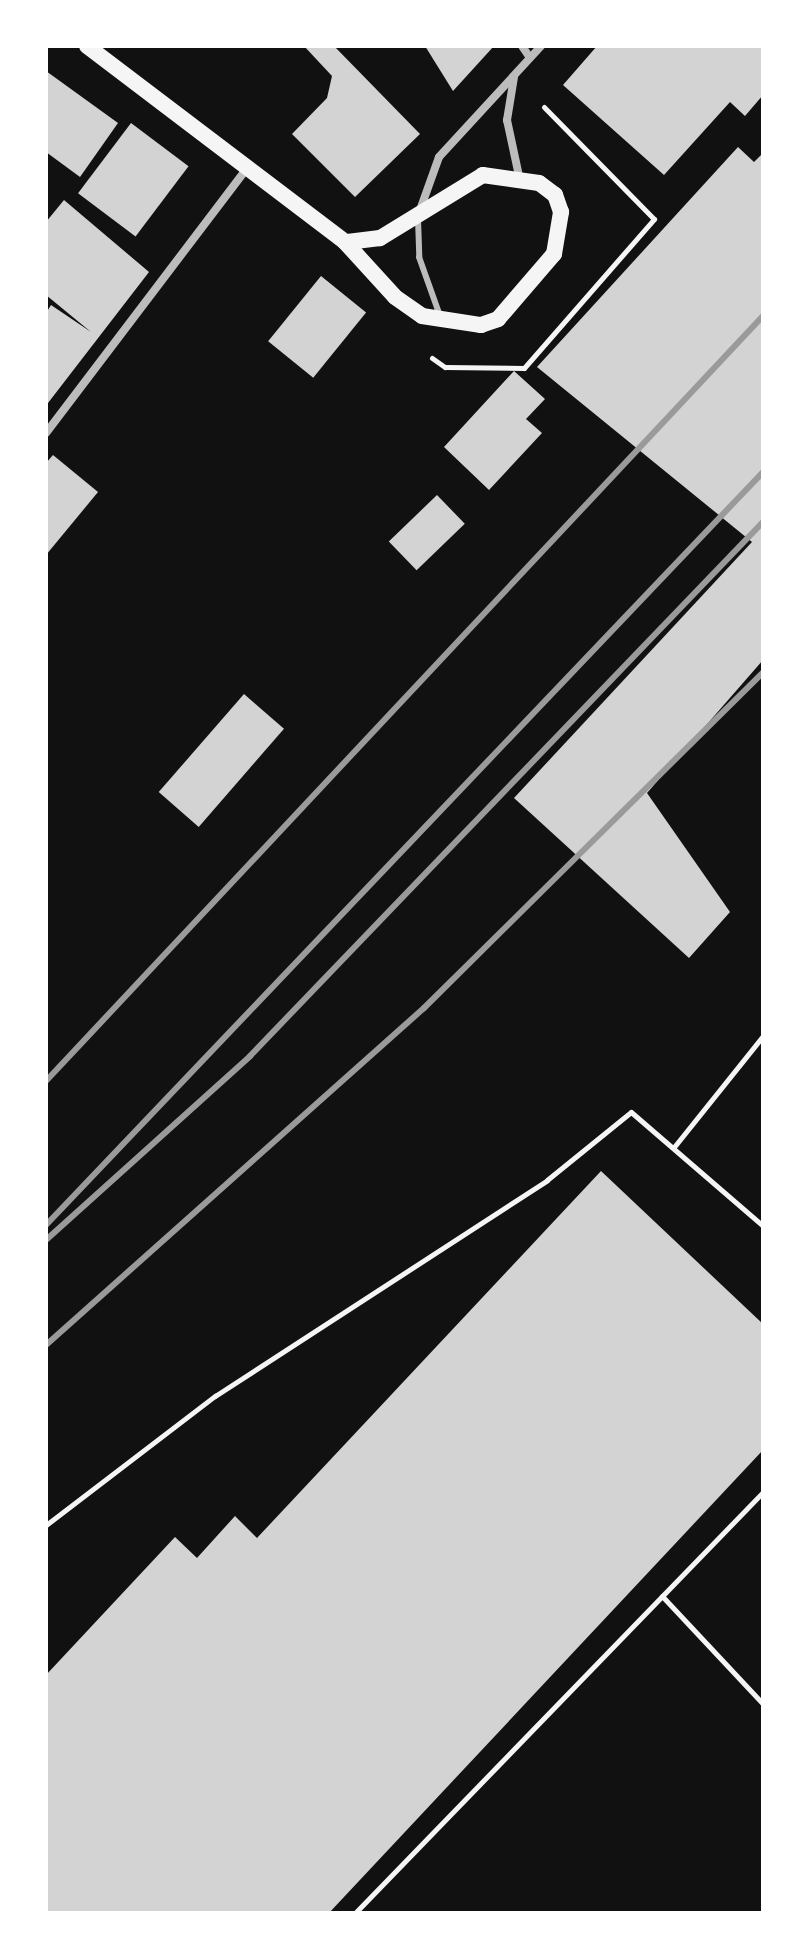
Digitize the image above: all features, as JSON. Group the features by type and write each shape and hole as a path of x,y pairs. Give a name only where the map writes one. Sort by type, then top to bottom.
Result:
{"main road":[{"path":"87,46 345,242 395,297 442,323 481,325 498,319 554,254 561,235 555,195 519,176 483,175 462,183 418,219 380,238 345,242"}],"street":[{"path":"522,46 530,58"},
{"path":"418,219 439,157 541,46"},
{"path":"514,77 507,120 519,176"},
{"path":"46,433 248,167"}],"lane":[{"path":"418,219 419,257 442,323"}],"path":[{"path":"567,320 578,321"},
{"path":"674,1147 763,1036"},
{"path":"46,1525 215,1396 547,1180 631,1112 763,1226"},
{"path":"355,1913 763,1492"},
{"path":"662,1596 763,1704"}],"building":[{"path":"304,46 334,46 420,134 355,197 292,134 327,98 332,76"},
{"path":"425,46 494,46 453,91"},
{"path":"597,46 763,46 763,95 745,116 730,102 664,175 563,85"},
{"path":"46,71 118,123 80,177 46,152"},
{"path":"131,123 189,166 136,237 78,193"},
{"path":"738,147 754,162 763,153 763,660 647,793 730,912 689,958 514,798 752,542 537,367"},
{"path":"64,200 149,272 48,403 46,313 51,305 91,332 46,295 46,222"},
{"path":"321,276 366,313 313,378 268,341"},
{"path":"514,371 545,399 526,419 542,433 489,490 444,447"},
{"path":"53,455 98,492 46,555 46,463"},
{"path":"437,495 465,524 417,570 389,542"},
{"path":"244,694 284,729 199,827 159,792"},
{"path":"601,1171 763,1324 763,1450 329,1913 46,1913 46,1675 175,1537 197,1558 235,1516 257,1538"}],"railway":[{"path":"46,1081 763,316"},
{"path":"46,1225 763,472"},
{"path":"46,1240 250,1056 763,522"},
{"path":"46,1345 424,1008 763,673"}]}
